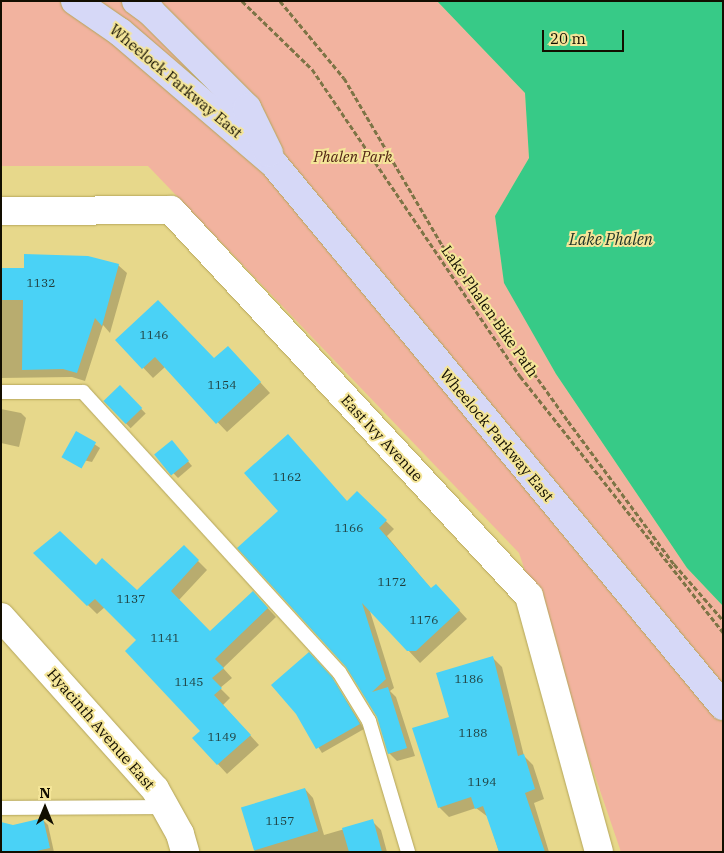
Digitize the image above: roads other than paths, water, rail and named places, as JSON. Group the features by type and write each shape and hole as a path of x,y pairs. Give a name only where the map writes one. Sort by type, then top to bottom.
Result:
{"street":[{"name":"Wheelock Parkway East","path":"76,1 120,32 274,164 723,706"},
{"name":"Wheelock Parkway East","path":"136,1 151,12 247,108 274,164"},
{"name":"East Ivy Avenue","path":"1,211 171,210 529,596 599,852"},
{"name":"Hyacinth Avenue East","path":"1,617 155,789 180,834 185,852"}],"lane":[{"path":"1,392 83,392 339,672 369,721 408,852"},
{"path":"1,808 165,807"}],"water":[{"name":"Lake Phalen","path":"437,1 723,1 723,606 687,568 556,374 504,283 495,216 529,158 525,93"}],"park label":[{"name":"Phalen Park","path":"353,157"}]}
